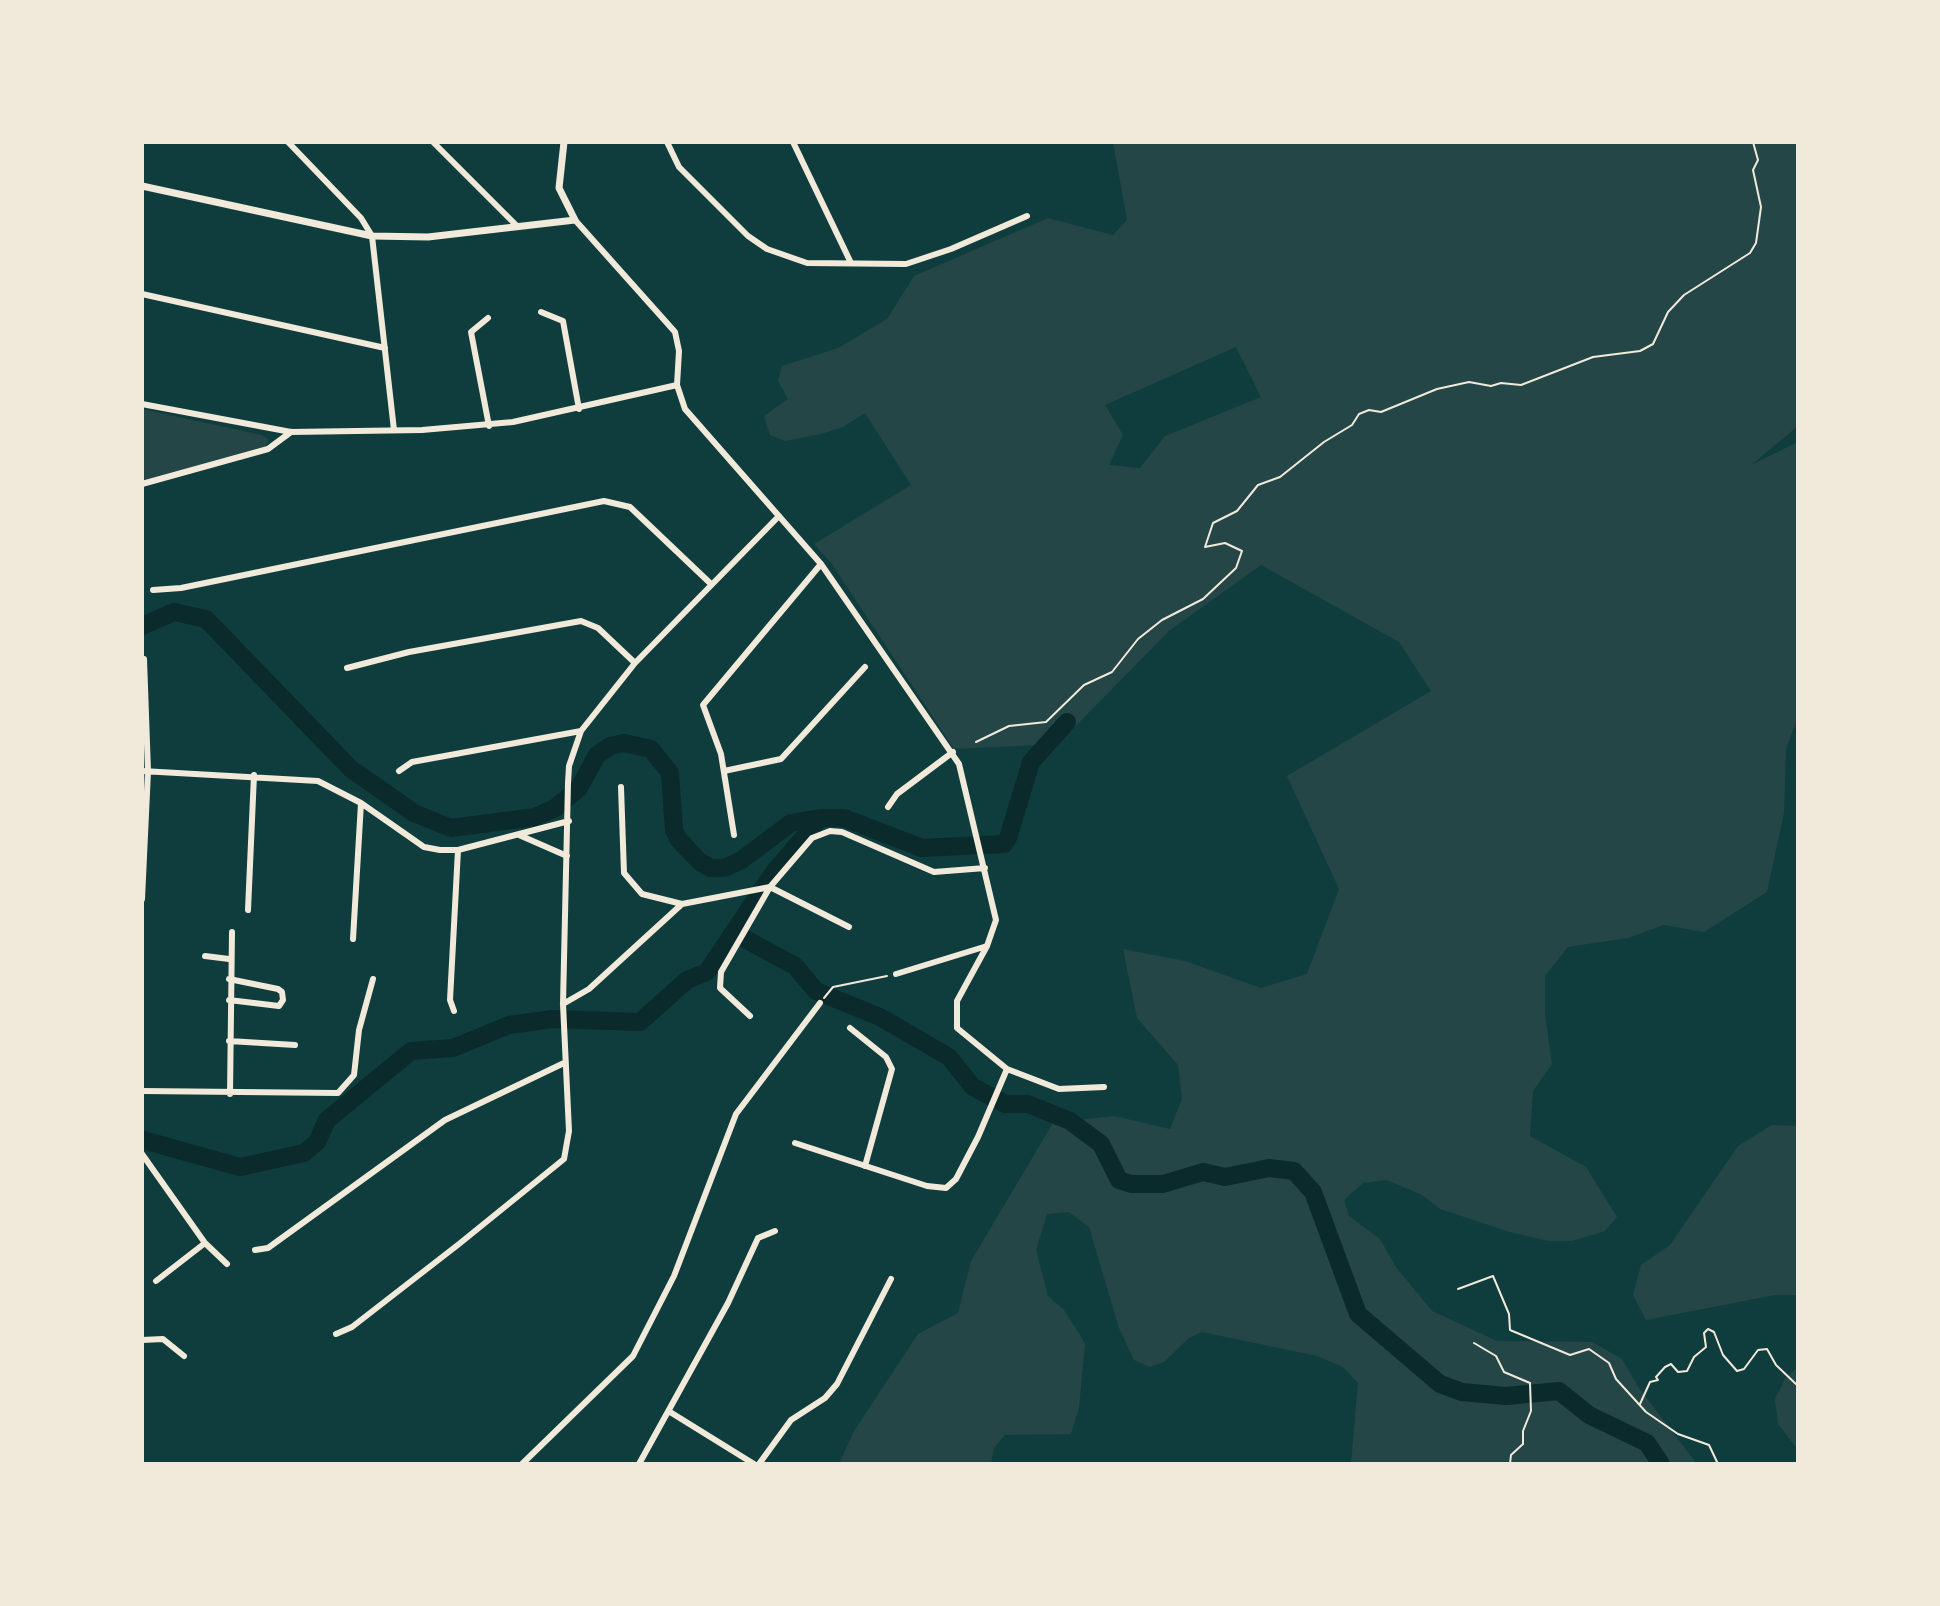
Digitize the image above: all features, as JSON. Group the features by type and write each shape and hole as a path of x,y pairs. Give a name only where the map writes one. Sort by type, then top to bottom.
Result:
{"street":[{"path":"288,142 361,218 372,236 394,430"},
{"path":"433,142 518,227"},
{"path":"564,142 559,188 575,220 675,332 679,351 677,385 685,409 821,564 953,752 962,770 996,920 987,946 957,1001 957,1028 1007,1069 1059,1089 1104,1087"},
{"path":"667,142 679,167 748,236 767,249 807,263 906,264 1027,216"},
{"path":"793,142 851,263"},
{"path":"142,186 372,236 428,237 575,220"},
{"path":"142,294 385,348"},
{"path":"541,312 563,321 579,409"},
{"path":"488,318 471,332 489,426"},
{"path":"142,404 291,432 394,430 489,426 579,409 677,385"},
{"path":"142,484 268,449 291,432"},
{"path":"153,590 181,588 604,501 630,507 711,584"},
{"path":"336,1334 352,1327 412,1281 564,1159 569,1131 563,1007 569,766 581,731 635,663 779,516"},
{"path":"734,835 724,771 717,740 704,711 705,700 821,564"},
{"path":"347,668 409,652 581,621 598,628 635,663"},
{"path":"142,899 144,659"},
{"path":"724,771 781,759 865,667"},
{"path":"399,771 412,762 581,731"},
{"path":"888,807 897,794 953,752"},
{"path":"145,771 318,781 361,803 424,847 458,850 569,821"},
{"path":"248,910 254,775"},
{"path":"621,787 624,873 642,894 682,904 768,888 849,927"},
{"path":"353,939 361,803"},
{"path":"750,1016 720,988 718,981 768,888 812,838 836,831 929,871 985,868"},
{"path":"519,835 567,856"},
{"path":"454,1011 450,1000 458,850"},
{"path":"563,1007 589,989 682,904"},
{"path":"230,1094 229,959 232,932"},
{"path":"896,974 987,946"},
{"path":"205,956 229,959"},
{"path":"229,979 278,989 282,992 283,1000 281,1005 275,1006 229,1000"},
{"path":"142,1091 333,1094 343,1089 354,1075 359,1030 373,979"},
{"path":"522,1464 633,1356 674,1276 736,1114 820,1003"},
{"path":"850,1028 886,1057 892,1069 865,1166"},
{"path":"229,1041 295,1045"},
{"path":"255,1250 268,1248 445,1120 564,1063"},
{"path":"795,1143 946,1188 956,1179 1007,1069"},
{"path":"142,1154 205,1243 227,1264"},
{"path":"639,1464 670,1412 758,1238 775,1231"},
{"path":"156,1281 205,1243"},
{"path":"670,1412 756,1464 791,1420 825,1398 837,1384 891,1279"},
{"path":"142,1340 156,1338 179,1349 184,1356"}],"path":[{"path":"976,742 1009,726 1046,722 1084,685 1112,672 1138,639 1162,620 1203,599 1236,568 1242,551 1225,543 1205,547 1213,523 1237,511 1258,485 1280,477 1369,410 1381,412 1437,389 1469,382 1491,386 1501,383 1521,385 1593,357 1640,351 1653,344 1668,312 1684,295 1750,253 1756,243 1761,207 1753,170 1758,160 1753,142"},
{"path":"820,1003 833,987 896,974"},
{"path":"1458,1289 1493,1276 1509,1314 1510,1330 1570,1355 1589,1349 1609,1363 1616,1379 1639,1405 1678,1434 1709,1445 1718,1464"},
{"path":"1639,1405 1650,1382 1658,1380 1656,1377 1665,1367 1671,1364 1678,1372 1687,1371 1694,1357 1706,1347 1704,1333 1708,1329 1714,1332 1723,1355 1737,1371 1744,1369 1751,1356 1767,1349 1776,1365 1798,1386"},
{"path":"1474,1343 1496,1356 1504,1372 1530,1383 1531,1411 1523,1431 1523,1444 1511,1455 1510,1464"}],"shaded area":[{"path":"1113,142 1798,142 1798,426 1751,465 1798,442 1798,717 1786,749 1784,813 1767,892 1704,932 1664,925 1628,938 1568,947 1545,976 1545,1014 1552,1064 1533,1091 1530,1136 1586,1167 1617,1217 1605,1231 1572,1241 1548,1241 1440,1209 1422,1195 1387,1180 1363,1183 1344,1200 1349,1216 1380,1239 1396,1267 1432,1311 1497,1341 1592,1342 1622,1359 1639,1388 1697,1464 1351,1464 1358,1383 1343,1367 1317,1356 1202,1332 1189,1338 1164,1362 1150,1367 1134,1360 1119,1328 1089,1227 1069,1212 1047,1214 1036,1250 1048,1296 1064,1310 1085,1343 1079,1408 1071,1434 1005,1435 994,1448 991,1464 839,1464 854,1431 918,1334 958,1313 971,1261 1053,1123 1114,1116 1170,1129 1182,1099 1178,1065 1137,1018 1123,949 1185,961 1261,988 1307,974 1339,889 1287,776 1431,691 1399,642 1261,565 1169,631 1058,744 954,749 832,564 814,544 911,485 865,413 843,427 821,434 785,441 770,435 764,416 788,399 778,381 782,366 838,348 887,319 914,276 1048,218 1113,235 1127,220","holes":["1236,347 1261,397 1165,436 1140,468 1109,465 1123,435 1105,405"]},
{"path":"142,409 262,435 269,440 265,447 142,482"},
{"path":"1772,1125 1798,1126 1798,1295 1775,1295 1646,1320 1633,1295 1641,1265 1670,1245 1738,1146"},
{"path":"1798,1367 1798,1450 1778,1424 1775,1399 1786,1377"}],"waterway":[{"path":"142,626 174,612 206,619 351,769 414,813 451,828 535,817 555,808 579,788 597,755 610,746 624,743 651,749 670,773 674,830 679,840 700,862 711,868 724,868 740,861 791,823 820,818 844,818 922,848 1004,844 1031,762 1067,722"},
{"path":"143,1140 240,1167 304,1153 317,1142 327,1120 411,1051 453,1048 509,1025 553,1019 640,1022 687,980 707,972 774,872 820,818"},
{"path":"736,934 795,966 816,991 880,1017 949,1057 973,1087 1005,1104 1028,1104 1070,1121 1101,1144 1119,1180 1131,1184 1163,1184 1203,1172 1225,1177 1269,1168 1294,1171 1313,1192 1358,1314 1440,1384 1462,1392 1506,1396 1559,1391 1589,1415 1647,1443 1661,1464"}]}
